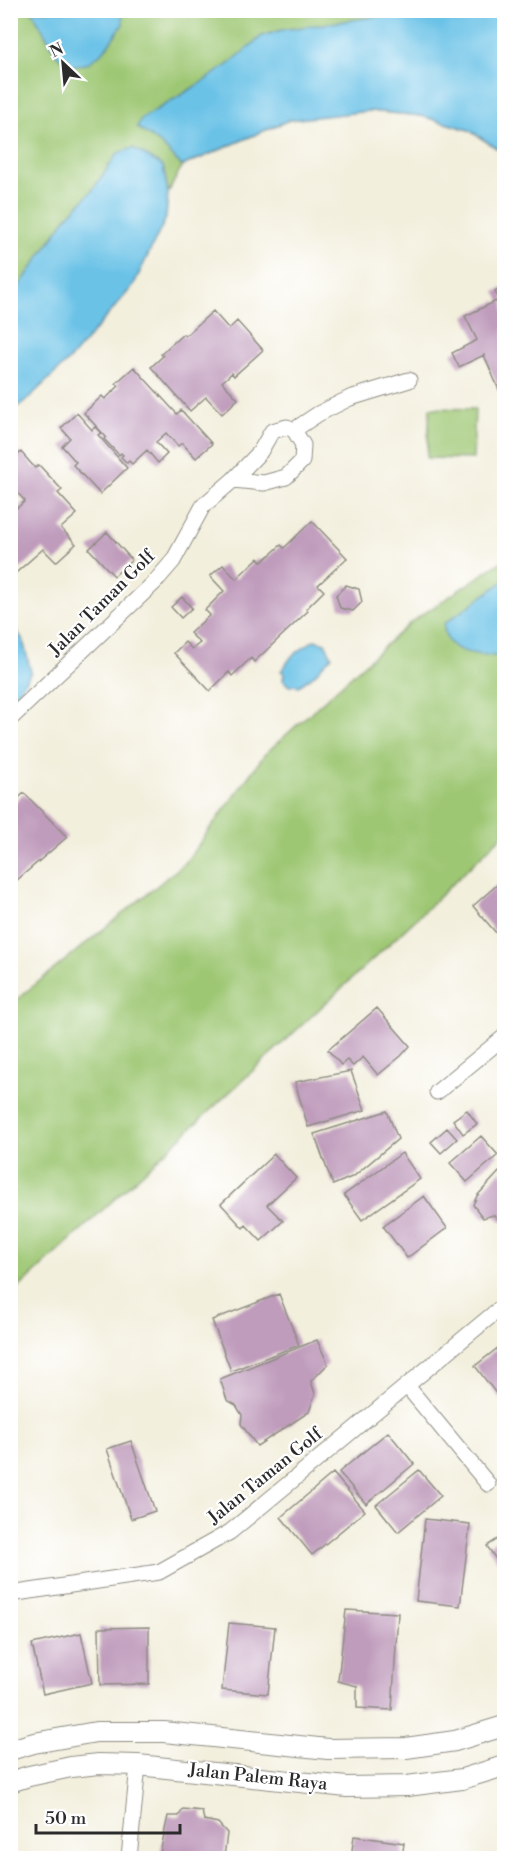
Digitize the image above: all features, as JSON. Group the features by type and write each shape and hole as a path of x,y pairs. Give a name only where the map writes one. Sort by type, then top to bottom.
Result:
{"street":[{"name":"Jalan Taman Golf","path":"10,719 154,583 172,561 203,506 260,452 272,431 287,427 294,430 318,414 350,398 409,380"},
{"path":"233,480 264,483 286,477 302,461 303,445 294,430"},
{"path":"437,1092 504,1037"},
{"name":"Jalan Taman Golf","path":"10,1594 159,1572 230,1532 504,1305"},
{"path":"406,1386 488,1484"},
{"name":"Jalan Palem Raya","path":"10,1750 34,1743 96,1732 164,1732 328,1749 406,1748 455,1741 504,1726"},
{"name":"Jalan Palem Raya","path":"10,1782 70,1767 99,1764 138,1765 347,1787 407,1786 451,1780 504,1766"},
{"path":"129,1858 138,1765"}],"green space":[{"path":"11,11 504,11 504,153 469,130 422,116 370,111 289,120 182,166 168,193 163,166 118,153 91,192 67,217 11,298"},
{"path":"430,408 475,409 473,459 427,458"},
{"path":"504,560 504,834 413,922 11,1295 11,1004 185,863 265,754 411,622"}],"water":[{"path":"32,11 122,11 123,24 104,51 87,64 67,66 57,55"},
{"path":"446,11 498,11 504,19 504,153 469,130 422,116 370,111 289,120 182,166 162,145 137,127 141,119 230,63 262,36 281,30 388,15"},
{"path":"133,148 163,166 168,193 166,218 133,286 70,359 11,412 11,298 67,217 91,192 118,153"},
{"path":"504,581 504,657 465,652 450,643 445,635 444,624"},
{"path":"11,622 23,640 31,672 11,702"},
{"path":"314,640 325,643 332,657 298,687 289,686 283,680 284,673 281,671 292,656"}],"building":[{"path":"504,287 504,396 502,397 484,355 459,367 452,353 477,340 465,316 500,301 495,292"},
{"path":"213,311 229,329 237,321 263,350 234,376 232,373 222,382 238,399 222,414 206,397 190,411 151,367 163,356 161,354 183,334 185,336"},
{"path":"134,367 177,414 181,410 212,444 196,458 182,443 178,446 166,433 156,442 167,454 158,463 147,450 132,464 129,461 127,463 121,457 123,455 121,453 119,455 104,439 106,437 84,413 102,396 105,399 119,386 116,383"},
{"path":"77,413 92,430 95,427 101,433 98,435 127,468 100,494 73,465 76,462 62,446 70,438 61,428"},
{"path":"12,447 19,454 21,452 35,468 39,465 62,490 58,493 77,514 61,528 76,544 56,562 43,549 10,578 10,502 17,508 25,501 10,485"},
{"path":"312,521 347,558 318,585 324,591 306,609 308,611 254,662 251,658 232,676 229,672 210,691 174,653 185,642 192,649 200,643 190,633 210,615 205,610 224,591 210,576 223,565 236,579 258,558 262,562 281,545 284,548"},
{"path":"107,532 132,560 114,576 89,549"},
{"path":"346,585 359,589 362,602 353,611 340,608 336,595"},
{"path":"182,597 192,608 181,618 171,607"},
{"path":"24,793 67,837 10,886 10,806"},
{"path":"499,883 504,890 504,928 497,934 473,906"},
{"path":"377,1008 410,1046 378,1075 363,1057 353,1066 347,1060 341,1065 328,1050"},
{"path":"351,1071 365,1110 308,1127 295,1082"},
{"path":"467,1110 477,1124 463,1134 453,1120"},
{"path":"387,1111 398,1139 354,1176 333,1185 314,1134"},
{"path":"447,1128 457,1139 441,1153 431,1142"},
{"path":"481,1136 498,1155 467,1182 450,1163"},
{"path":"402,1153 420,1179 362,1220 344,1195"},
{"path":"274,1154 296,1178 267,1205 283,1221 261,1241 246,1225 243,1228 221,1204"},
{"path":"501,1170 504,1175 504,1223 493,1215 483,1218 473,1205 477,1196"},
{"path":"424,1196 447,1228 407,1258 383,1226"},
{"path":"279,1294 299,1345 231,1371 212,1320"},
{"path":"317,1340 328,1364 311,1381 315,1394 309,1412 257,1446 241,1424 242,1415 236,1405 227,1400 220,1379"},
{"path":"504,1343 504,1404 475,1366"},
{"path":"388,1432 414,1464 366,1504 339,1472"},
{"path":"131,1441 155,1511 131,1519 107,1449"},
{"path":"419,1470 441,1496 398,1532 376,1505"},
{"path":"333,1473 365,1511 312,1555 281,1517"},
{"path":"425,1519 470,1524 460,1606 416,1601"},
{"path":"504,1535 504,1571 487,1546"},
{"path":"346,1610 398,1613 392,1710 357,1708 357,1686 338,1681"},
{"path":"229,1623 275,1627 268,1694 222,1690"},
{"path":"149,1627 149,1684 100,1685 99,1628"},
{"path":"81,1633 92,1683 43,1694 32,1644"},
{"path":"183,1809 202,1811 204,1820 218,1823 227,1833 224,1858 159,1858 168,1816 179,1816"},
{"path":"354,1836 404,1843 402,1858 351,1858"}]}
